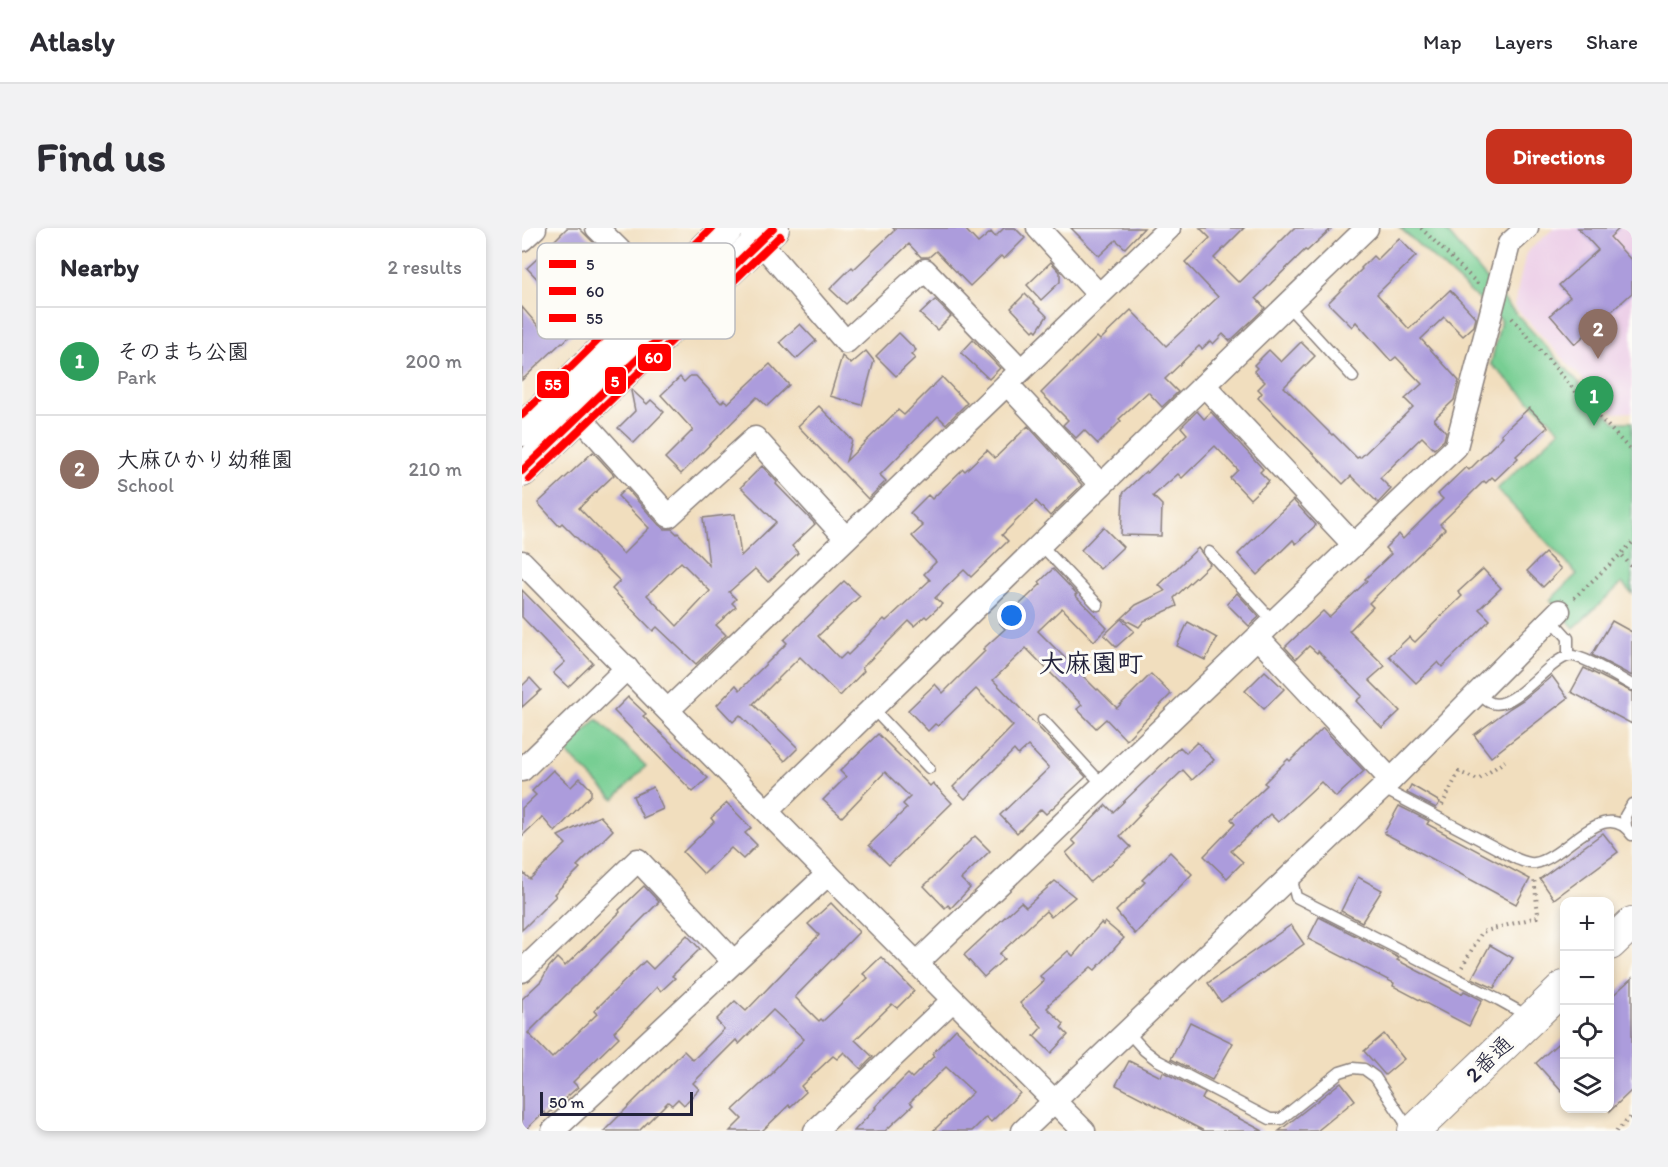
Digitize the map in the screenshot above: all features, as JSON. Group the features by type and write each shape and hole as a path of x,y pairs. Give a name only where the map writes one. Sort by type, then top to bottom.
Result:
{"street":[{"path":"522,240 535,228"},
{"path":"597,228 612,243"},
{"path":"712,243 727,228"},
{"path":"1038,228 1099,296"},
{"path":"668,710 1169,228"},
{"path":"767,811 1367,228"},
{"path":"917,963 1456,447 1509,244 1527,228"},
{"path":"735,259 760,232 846,342 925,270 1101,485"},
{"path":"522,471 569,405 623,339"},
{"path":"522,430 569,405 653,339"},
{"path":"1204,385 1354,545"},
{"path":"569,405 669,516 755,438 846,538"},
{"path":"522,562 1084,1131"},
{"path":"1023,1131 1387,784 1555,615"},
{"path":"1266,630 1387,784"},
{"path":"522,770 627,668"},
{"path":"522,970 638,860 733,961"},
{"path":"553,1131 828,874"},
{"path":"1614,940 1632,923"},
{"name":"2番通","path":"1412,1131 1560,991"},
{"path":"814,1131 953,1000"}],"lane":[{"path":"1287,305 1353,377"},
{"path":"1040,544 1098,605"},
{"path":"1209,552 1266,630"},
{"path":"1555,615 1568,638 1568,656"},
{"path":"1479,692 1490,702 1502,704 1568,656 1579,657 1632,685"},
{"path":"872,708 929,768"},
{"path":"1043,720 1103,785"},
{"path":"1387,784 1436,817 1516,859 1532,864 1546,860 1597,825 1608,821 1618,822 1629,830"},
{"path":"1629,830 1625,816 1632,804"},
{"path":"1290,876 1296,897 1517,1010 1528,1022"},
{"path":"1127,1031 1144,1050 1157,1060 1270,1119 1281,1119 1340,1072 1353,1068 1364,1069 1375,1077 1412,1131"}],"path":[{"path":"1421,228 1481,286"},
{"path":"1511,317 1632,452"},
{"path":"1555,615 1632,543"},
{"path":"1622,554 1632,567"},
{"path":"1436,817 1460,772 1478,780 1505,761"},
{"path":"1456,978 1482,932 1537,917 1532,864"},
{"path":"1616,1131 1632,1116"}],"shaded area":[{"path":"1554,228 1632,228 1632,412 1614,413 1514,306 1526,253"}],"green space":[{"path":"1400,228 1444,228 1511,308 1615,422 1632,422 1632,594 1622,583 1574,628 1550,600 1577,574 1497,489 1560,430 1491,364 1501,320"},
{"path":"597,719 646,766 614,799 565,751"}],"building":[{"path":"567,228 579,228 594,243 552,243"},
{"path":"893,228 964,228 978,243 991,232 995,237 1004,228 1015,228 1025,238 1004,259 1001,256 970,286 936,251 929,257 921,257 909,244 846,304 830,289 895,230"},
{"path":"1071,228 1144,228 1125,248 1116,240 1099,256"},
{"path":"1200,228 1244,228 1214,258 1240,282 1294,228 1332,228 1307,251 1305,250 1256,298 1265,308 1230,341 1223,334 1213,344 1210,341 1202,349 1199,346 1165,379 1178,392 1162,407 1148,392 1119,419 1121,421 1098,444 1084,430 1076,438 1063,425 1068,420 1041,393 1097,337 1100,340 1131,310 1166,346 1218,297 1185,262 1210,238"},
{"path":"1578,228 1620,228 1610,237 1632,261 1632,293 1575,344 1550,315 1570,297 1559,285 1598,250"},
{"path":"1399,238 1416,256 1377,294 1409,329 1450,290 1476,318 1474,326 1463,336 1444,317 1421,339 1459,381 1454,400 1434,419 1446,432 1444,440 1434,449 1422,437 1380,478 1391,489 1378,503 1351,476 1343,484 1258,398 1262,393 1258,389 1265,382 1254,371 1257,368 1254,365 1269,350 1281,362 1301,342 1315,356 1284,387 1332,435 1357,458 1360,458 1413,407 1405,399 1422,384 1396,357 1391,361 1356,322 1352,327 1328,303 1373,256 1377,260"},
{"path":"537,259 537,279 527,268"},
{"path":"1051,262 1060,272 1060,282 1041,300 1027,285"},
{"path":"1025,294 1047,316 1037,331 1035,329 1033,331 1011,308"},
{"path":"935,300 951,316 937,330 920,314"},
{"path":"522,307 537,325 537,339 567,339 522,380"},
{"path":"800,324 816,341 796,359 780,342"},
{"path":"899,333 916,350 911,355 915,358 896,376 876,356"},
{"path":"973,340 1000,368 989,379 961,353"},
{"path":"866,351 874,361 862,405 830,396 842,356 851,364"},
{"path":"770,364 789,385 767,406 757,397 681,474 665,458 693,430 661,395 680,377 684,382 690,376 696,376 721,403 724,400 728,403"},
{"path":"942,377 967,403 946,424 938,416 880,475 886,481 868,499 798,426 819,406 852,440 846,461 898,410 904,415"},
{"path":"632,390 647,404 651,400 664,412 634,443 618,428 635,411"},
{"path":"1529,408 1548,427 1516,456 1518,458 1495,480 1492,477 1486,483 1484,481 1440,524 1445,529 1369,603 1373,607 1349,631 1385,666 1369,680 1400,711 1382,728 1356,701 1362,696 1318,651 1317,653 1309,646 1296,659 1285,647 1323,611 1329,617 1367,581 1365,579 1391,554 1385,548 1399,534 1403,539 1443,499 1438,494 1466,467 1469,470 1503,436 1501,434"},
{"path":"1197,411 1204,419 1211,412 1263,469 1260,472 1269,481 1250,499 1230,478 1238,470 1215,446 1182,478 1178,474 1153,496 1162,505 1161,536 1121,535 1123,493 1187,434 1181,427"},
{"path":"1028,426 1082,485 1050,516 1036,501 1002,535 1008,541 971,577 964,570 935,598 942,604 914,626 909,621 862,668 864,671 840,696 800,657 753,704 798,748 785,761 740,715 733,722 717,705 736,685 740,690 787,643 784,640 844,581 860,596 818,636 840,659 846,653 848,655 884,619 886,621 930,580 924,574 936,562 912,536 923,526 910,513 928,495 932,499 987,450 995,458"},
{"path":"593,452 614,475 579,508 623,554 649,528 618,496 626,488 659,525 678,533 709,565 703,518 735,514 741,556 776,522 741,487 762,466 777,482 776,484 815,524 792,546 798,553 768,582 755,569 729,592 736,599 732,603 736,607 716,625 726,635 696,664 657,627 653,631 612,589 620,581 562,523 559,526 538,503","holes":["681,562 710,591 677,626 647,595"]},
{"path":"1293,500 1316,525 1296,544 1293,540 1257,575 1238,554"},
{"path":"1103,527 1123,547 1100,569 1081,550"},
{"path":"1198,548 1210,564 1174,598 1177,606 1144,621 1139,627 1122,618 1136,605 1165,591 1159,585"},
{"path":"1545,553 1561,569 1543,587 1527,571"},
{"path":"1053,569 1107,628 1094,641 1062,608 1038,631 1117,708 1151,674 1171,694 1126,740 1106,719 1096,728 1077,709 1082,705 1026,648 993,680 1086,777 1046,814 1041,809 1017,833 1000,815 1049,768 1028,746 1018,755 1014,750 965,799 953,787 1013,726 976,689 938,726 935,724 928,731 908,710 935,684 943,693 985,651 983,649 1005,629 1000,623 1041,584 1039,582"},
{"path":"1483,569 1501,588 1479,609 1490,620 1442,667 1438,662 1416,683 1389,656 1409,637 1415,642 1462,596 1458,592"},
{"path":"522,590 593,663 568,687 553,673 565,662 522,617"},
{"path":"1237,593 1259,617 1249,626 1227,604"},
{"path":"1121,619 1134,631 1116,647 1104,635"},
{"path":"1612,621 1632,632 1632,676 1592,655"},
{"path":"1188,622 1217,638 1205,660 1177,646"},
{"path":"1584,668 1632,692 1632,724 1571,692"},
{"path":"1265,671 1284,689 1264,709 1245,691"},
{"path":"1552,676 1568,698 1491,757 1474,735"},
{"path":"530,678 541,690 522,707 522,686"},
{"path":"628,697 646,714 643,716 708,778 693,792 614,711"},
{"path":"1323,728 1364,771 1336,797 1321,782 1278,822 1270,814 1231,851 1243,862 1227,878 1204,856 1235,824 1231,819 1267,785 1264,783"},
{"path":"878,734 930,786 933,783 952,803 889,865 869,845 907,808 903,804 910,797 885,772 842,817 823,800 846,777 840,771"},
{"path":"1197,742 1214,760 1192,780 1183,770 1138,814 1140,815 1120,836 1131,847 1090,882 1066,853 1076,844 1072,840 1106,805 1113,812 1180,747 1186,753"},
{"path":"553,770 571,787 580,778 591,789 591,795 555,832 542,817 522,836 522,808 536,795 532,791"},
{"path":"1411,785 1440,802 1436,808 1407,793"},
{"path":"653,787 663,809 643,818 633,796"},
{"path":"727,803 751,828 745,833 757,845 743,859 731,848 704,874 683,852 714,822 711,818"},
{"path":"1399,806 1429,821 1427,824 1530,879 1516,904 1384,833"},
{"path":"600,816 613,830 577,866 580,868 554,894 556,896 522,930 522,872 530,879 566,844 558,836"},
{"path":"1603,833 1618,852 1554,899 1540,879"},
{"path":"975,836 990,851 961,879 970,888 951,908 948,905 945,908 924,886"},
{"path":"1170,852 1192,874 1135,934 1116,911 1145,882 1142,880"},
{"path":"1358,877 1382,890 1362,922 1341,911"},
{"path":"1055,881 1075,897 1051,917 1046,911 999,954 1004,959 984,977 964,955 1021,902 1026,907"},
{"path":"644,886 659,902 528,1033 552,1058 597,1014 594,1011 645,961 653,969 687,935 700,949 672,976 675,978 661,991 657,987 614,1032 619,1037 573,1082 578,1087 547,1115 544,1112 522,1131 522,999 541,981 557,958 565,966"},
{"path":"831,903 859,932 795,997 819,1021 821,1019 823,1021 868,978 863,974 881,957 914,991 897,1008 892,1004 855,1040 873,1057 861,1069 844,1052 837,1059 833,1056 801,1086 806,1092 762,1131 730,1131 742,1119 733,1110 774,1072 804,1039 773,1010 739,1044 736,1040 693,1083 699,1089 684,1105 678,1099 672,1105 668,1102 639,1131 604,1131 684,1051 693,1060 724,1029 716,1020 735,1001 746,1011 819,935 808,924"},
{"path":"1319,917 1399,958 1397,960 1462,994 1464,991 1482,1000 1469,1026 1393,986 1394,983 1308,939"},
{"path":"1105,922 1124,938 1095,970 1091,967 1049,1004 1047,1008 1064,1024 1061,1028 1068,1035 1051,1053 1034,1036 1042,1027 1020,1003 1044,981 1040,976 1068,951 1073,956 1101,923 1103,925"},
{"path":"1291,925 1304,944 1221,1002 1208,983"},
{"path":"1490,945 1513,958 1494,988 1472,978"},
{"path":"1632,978 1632,1090 1614,1107 1614,1005 1614,994"},
{"path":"1190,1022 1233,1043 1212,1080 1171,1059"},
{"path":"956,1029 1020,1093 991,1122 986,1117 972,1131 933,1131 973,1092 946,1067 910,1102 913,1105 885,1131 854,1131 908,1074 912,1078 934,1056 932,1054"},
{"path":"1384,1034 1404,1059 1385,1075 1364,1051"},
{"path":"1560,1042 1560,1090 1536,1063"},
{"path":"1129,1061 1161,1077 1163,1072 1205,1093 1202,1099 1263,1131 1204,1131 1116,1085"},
{"path":"1341,1082 1355,1100 1317,1131 1279,1131"}],"transit line":[{"name":"55","path":"697,243 712,228"},
{"name":"5","path":"735,265 773,228"},
{"name":"60","path":"735,280 780,236"},
{"name":"55","path":"522,415 599,339"},
{"name":"5","path":"522,471 658,339"},
{"name":"60","path":"529,479 674,339"}],"place":[{"name":"大麻ひかり幼稚園","path":"1598,359"},
{"name":"そのまち公園","path":"1594,426"}],"district":[{"name":"大麻園町","path":"1091,663"}]}
